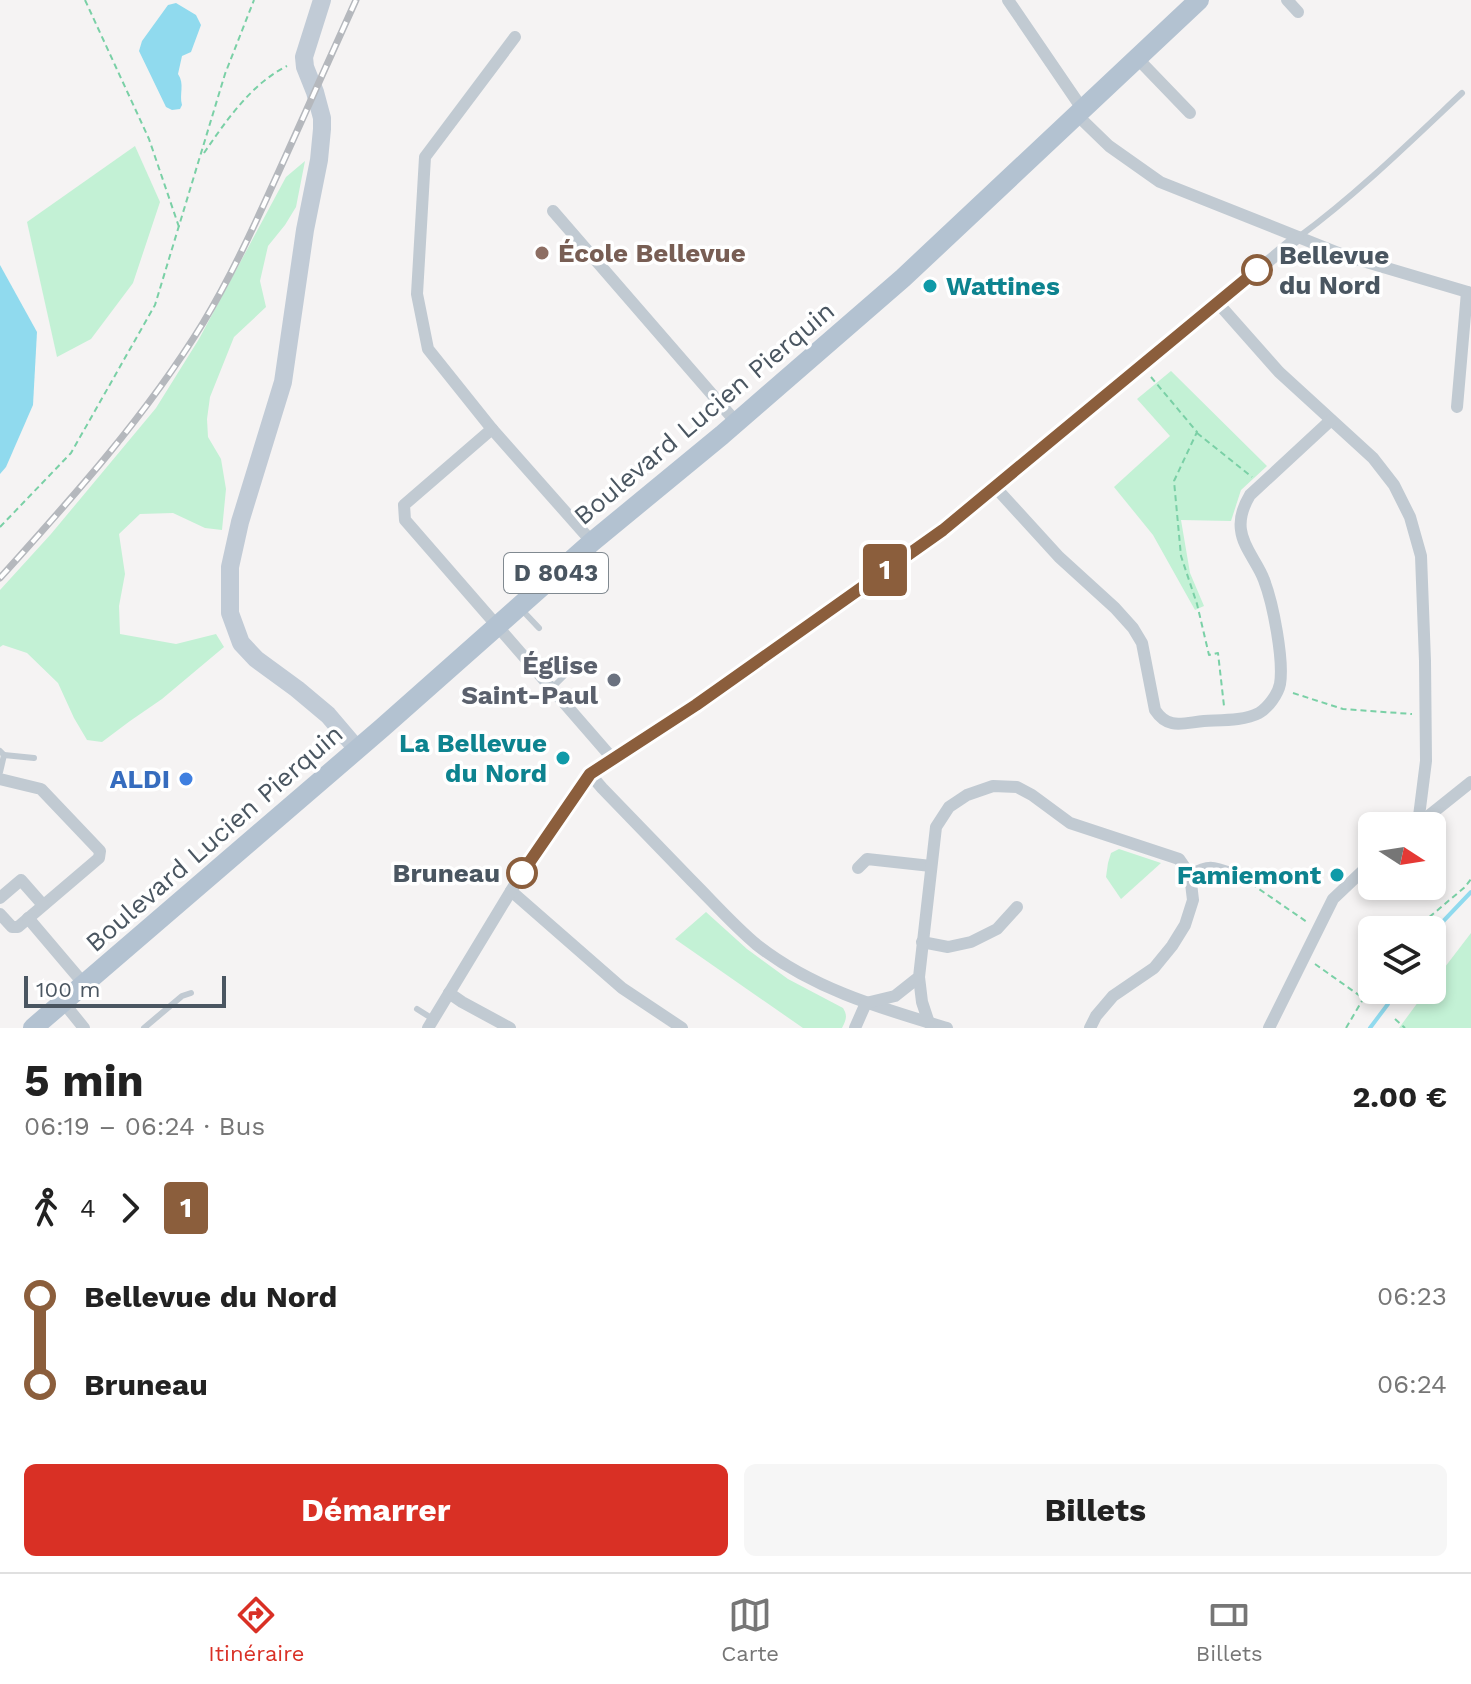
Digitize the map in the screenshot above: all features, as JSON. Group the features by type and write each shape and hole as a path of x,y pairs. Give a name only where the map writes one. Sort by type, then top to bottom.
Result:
{"main road":[{"name":"D 8043","path":"1080,112 1199,0"},
{"name":"Boulevard Lucien Pierquin","path":"33,1028 592,542 903,278 1080,112"}],"street":[{"path":"322,0 306,43 304,62 320,109 322,142 305,230 283,382 240,522 230,567 230,613 241,643 256,659 328,715 357,749"},
{"path":"1008,0 1080,112 1109,146 1160,182 1346,256 1469,293 1457,407"},
{"path":"1287,0 1298,12"},
{"path":"515,37 425,157 417,294 428,349 492,429 592,542"},
{"path":"1137,58 1190,113"},
{"path":"553,211 736,422"},
{"path":"431,1024 511,891 590,774 696,705 943,530 1298,237"},
{"path":"1217,302 1279,372 1373,458 1394,485 1410,517 1421,556 1426,761 1419,812"},
{"path":"996,488 1059,557 1133,628 1142,643 1155,710 1161,719 1172,725 1246,717 1261,713 1271,701 1278,689 1281,665 1264,580 1241,530 1242,509 1261,484 1331,420"},
{"path":"492,429 404,505 405,520 612,758"},
{"path":"590,774 717,907 758,945 803,974 848,996 947,1028"},
{"path":"0,779 41,789 100,851 99,858 18,927 12,927 0,914"},
{"path":"1433,812 1471,782"},
{"path":"929,1023 919,977 936,827 949,807 967,795 993,786 1017,787 1070,823 1179,859 1190,875 1193,900 1185,925 1172,946 1154,968 1113,996 1090,1028"},
{"path":"858,868 867,859 931,866"},
{"path":"1190,875 1204,867 1232,874"},
{"path":"1269,1028 1333,899 1358,875"},
{"path":"0,898 21,880 43,905"},
{"path":"511,891 622,988 682,1028"},
{"path":"922,942 948,947 971,942 997,929 1017,907"},
{"path":"28,918 84,984"},
{"path":"866,1003 895,996 919,977"},
{"path":"449,993 510,1028"},
{"path":"63,1002 84,1028"},
{"path":"855,1028 866,1003"}],"lane":[{"path":"1298,237 1348,197 1462,93"},
{"path":"519,607 539,628"},
{"path":"552,688 572,668"},
{"path":"0,772 2,753 34,758"},
{"path":"144,1028 182,996 191,993"},
{"path":"417,1009 431,1024"}],"path":[{"path":"85,0 149,139 179,227"},
{"path":"0,527 71,453 155,305 225,74 254,0"},
{"path":"202,156 226,121 253,91 284,67 304,62"},
{"path":"1141,365 1197,432 1261,484"},
{"path":"1197,432 1174,481 1181,556 1209,655 1218,653 1226,719"},
{"path":"1278,689 1343,709 1425,714"},
{"path":"1232,874 1318,929"},
{"path":"1431,916 1471,879"},
{"path":"1306,953 1317,965 1358,994"},
{"path":"1346,1028 1360,1004"},
{"path":"1395,1019 1405,1028"}],"green space":[{"path":"135,146 160,202 133,283 91,339 57,357 27,222"},
{"path":"305,161 296,207 268,246 260,281 266,307 234,337 210,397 208,437 221,459 226,489 222,530 205,528 173,513 140,514 119,534 125,574 119,606 120,634 176,644 216,634 224,647 162,699 102,742 87,740 58,683 27,653 3,645 0,647 0,590 156,408 199,339 286,177"},
{"path":"1171,371 1267,466 1241,490 1231,521 1181,520 1190,573 1204,606 1195,610 1153,535 1114,487 1170,436 1137,399"},
{"path":"1119,849 1161,863 1121,899 1106,877 1111,853"},
{"path":"706,912 747,949 788,979 843,1008 846,1018 842,1028 803,1028 675,939"},
{"path":"1471,933 1471,1028 1399,1028 1417,1004 1446,1004 1446,966"}],"water":[{"path":"176,3 196,15 201,25 191,52 182,56 178,74 182,105 180,109 172,110 166,107 139,51 142,41 168,5"},
{"path":"0,265 37,332 33,405 0,474"}],"waterway":[{"path":"1446,918 1471,892"},
{"path":"1370,1028 1388,1004"}],"railway":[{"path":"0,578 133,423 203,323 252,229 356,0"}],"bus line":[{"name":"1","path":"522,873 590,774 696,705 943,530 1257,270"}],"place":[{"name":"École Bellevue","path":"542,253"},
{"name":"Bellevue du Nord","path":"1257,270"},
{"name":"Wattines","path":"930,286"},
{"name":"Église Saint-Paul","path":"614,680"},
{"name":"La Bellevue du Nord","path":"563,758"},
{"name":"ALDI","path":"186,779"},
{"name":"Bruneau","path":"522,873"},
{"name":"Famiemont","path":"1337,875"}]}
